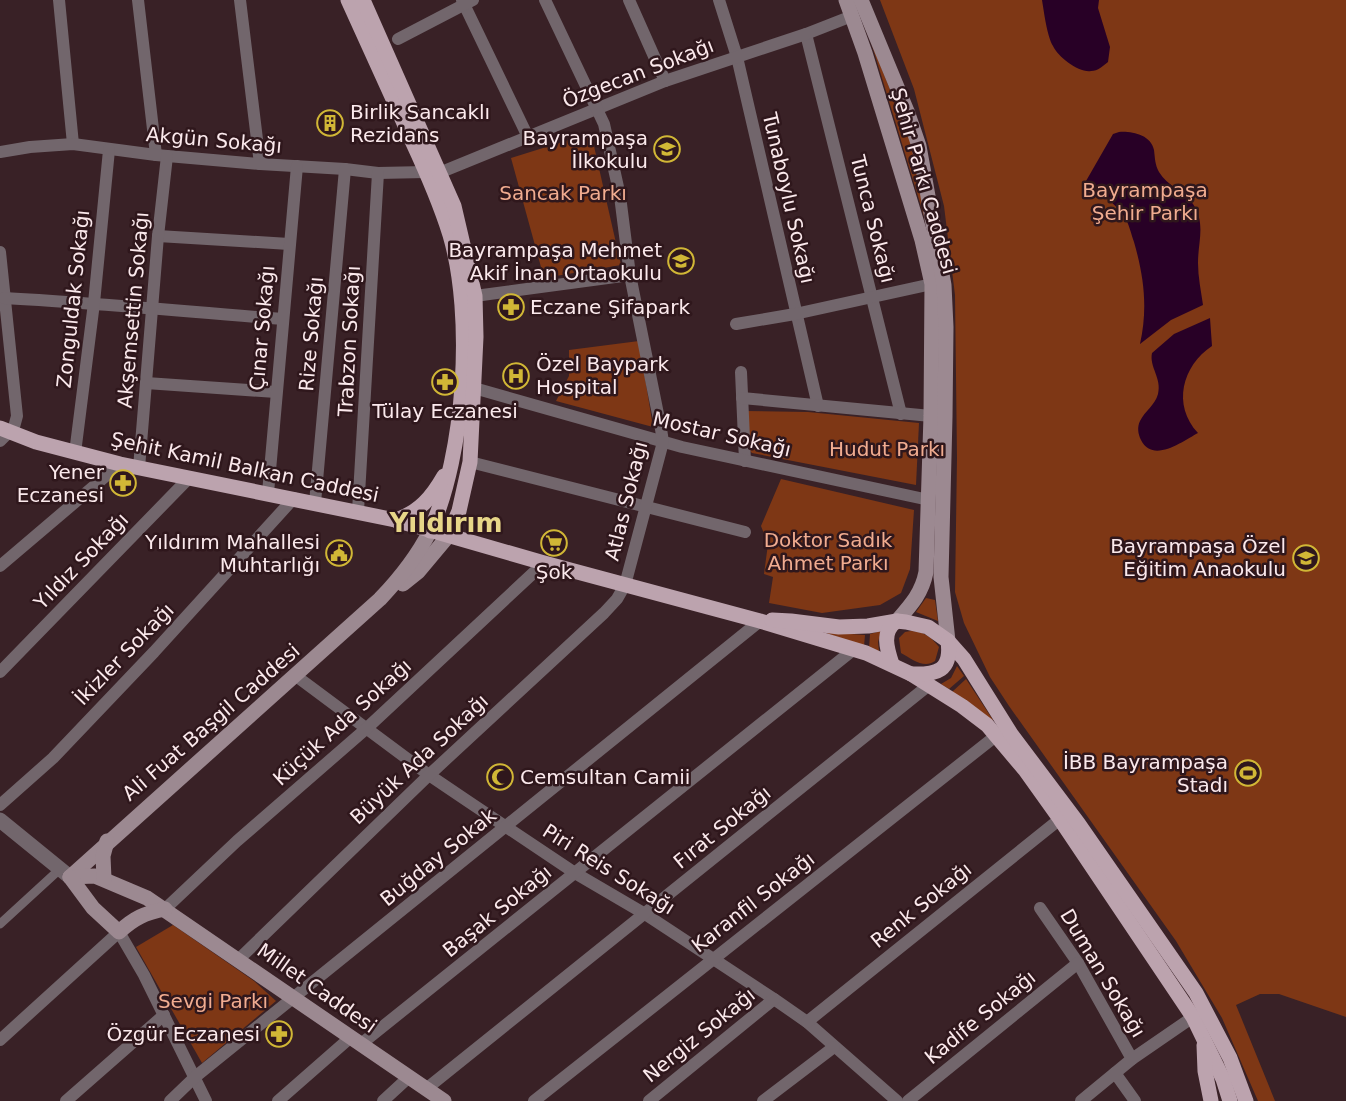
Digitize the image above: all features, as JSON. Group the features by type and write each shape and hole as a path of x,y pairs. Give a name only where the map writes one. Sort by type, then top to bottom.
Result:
{"main road":[{"path":"348,0 433,172 454,207 475,296 470,462 459,511 449,536 418,572 400,587 380,599"},
{"path":"363,0 433,172 450,235 461,303 461,392 452,464 441,507 420,550 404,573 380,599"},
{"name":"Şehir Parkı Caddesi","path":"846,0 922,240 932,284 931,416 941,577 948,640"},
{"name":"Şehir Parkı Caddesi","path":"861,0 919,146 944,285 946,327 936,500 924,585 913,603 897,621"},
{"name":"Şehit Kamil Balkan Caddesi","path":"3,434 120,464 395,520 544,564 760,621 853,650 892,664 911,674 976,716 997,735 1060,819 1193,1017 1223,1079 1230,1101"},
{"path":"395,520 414,513 425,503 452,464"},
{"name":"Ali Fuat Başgil Caddesi","path":"65,873 107,842 380,599"},
{"name":"Şehit Kamil Balkan Caddesi","path":"760,621 791,621 853,627 897,621 928,627 948,640 964,659 1011,734 1078,823 1196,993 1230,1058 1246,1101"},
{"path":"892,664 887,649 886,634 890,625 897,621"},
{"path":"911,674 935,674 942,669 949,656 948,640"},
{"path":"104,879 103,856 107,842"},
{"path":"65,873 93,908 119,932 142,914 165,909"},
{"name":"Millet Caddesi","path":"65,873 104,879 135,892 165,909 444,1101"},
{"path":"132,920 135,910 135,892"},
{"path":"1204,1040 1205,1071 1211,1101"}],"street":[{"path":"59,0 73,144"},
{"name":"Akşemsettin Sokağı","path":"138,0 161,155 158,236 139,468"},
{"path":"240,0 260,164"},
{"name":"Atlas Sokağı","path":"545,0 604,124 621,196 630,275 663,442 625,585"},
{"path":"629,0 664,81"},
{"name":"Tunaboylu Sokağı","path":"719,0 737,57 818,406"},
{"path":"398,39 466,1 528,137"},
{"name":"Özgecan Sokağı","path":"433,172 528,137 664,81 806,34 852,16"},
{"name":"Tunca Sokağı","path":"806,34 901,414"},
{"name":"Akgün Sokağı","path":"0,152 73,144 109,150 260,164 378,173 433,172"},
{"name":"Zonguldak Sokağı","path":"75,453 94,303 109,150"},
{"name":"Çınar Sokağı","path":"268,493 297,166"},
{"name":"Rize Sokağı","path":"315,503 345,169"},
{"name":"Trabzon Sokağı","path":"358,512 378,173"},
{"path":"158,236 289,244"},
{"path":"0,252 17,416 3,434"},
{"path":"475,296 630,275"},
{"path":"736,324 795,314 932,284"},
{"path":"4,298 283,319"},
{"path":"741,372 745,460"},
{"path":"146,382 276,392"},
{"name":"Mostar Sokağı","path":"474,388 663,442 936,500"},
{"path":"742,398 931,416"},
{"path":"470,462 745,532"},
{"path":"0,567 120,464"},
{"name":"Yıldız Sokağı","path":"0,672 189,478"},
{"name":"İkizler Sokağı","path":"0,804 53,758 154,652 294,498"},
{"name":"Küçük Ada Sokağı","path":"165,909 237,841 367,728 544,564"},
{"name":"Büyük Ada Sokağı","path":"238,959 429,775 604,613 617,599 625,585"},
{"name":"Buğday Sokak","path":"170,1101 195,1077 296,998 760,621"},
{"name":"Başak Sokağı","path":"278,1101 575,873 853,650"},
{"name":"Piri Reis Sokağı","path":"296,676 429,775 575,873 645,914 807,1022 897,1101"},
{"name":"Fırat Sokağı","path":"426,1089 929,685"},
{"name":"Karanfil Sokağı","path":"534,1101 997,735"},
{"name":"Renk Sokağı","path":"807,1022 1060,819"},
{"path":"0,820 65,873"},
{"name":"Ali Fuat Başgil Caddesi","path":"0,924 65,873"},
{"name":"Duman Sokağı","path":"1040,908 1078,963 1132,1059"},
{"path":"0,1040 119,932 164,1015 206,1101"},
{"name":"Kadife Sokağı","path":"908,1101 1078,963"},
{"name":"Nergiz Sokağı","path":"650,1101 774,999"},
{"path":"66,1101 164,1015"},
{"path":"1081,1101 1132,1059 1193,1017"},
{"path":"763,1101 834,1047"},
{"path":"1115,1073 1135,1101"},
{"path":"383,1101 409,1077"}],"green space":[{"name":"Bayrampaşa Şehir Parkı","path":"880,0 1346,0 1346,1017 1279,994 1260,994 1236,1005 1275,1101 1258,1101 1222,1018 1176,941 1009,706 990,677 964,623 955,592 957,458 955,295 944,206 914,89"},
{"path":"871,42 913,147 931,239"},
{"name":"Sancak Parkı","path":"591,133 621,265 544,278 511,158"},
{"path":"639,341 653,427 556,401 569,376 569,350"},
{"name":"Hudut Parkı","path":"744,411 808,412 919,423 916,485 752,453 748,449"},
{"name":"Doktor Sadık Ahmet Parkı","path":"781,479 914,510 910,569 901,593 880,605 822,613 769,603 773,577 764,574 768,544 761,526"},
{"path":"926,598 935,600 938,621 916,612"},
{"path":"881,631 878,642 879,651 869,648 870,634"},
{"path":"911,631 927,636 939,647 935,661 922,664 901,653 899,638 905,632"},
{"path":"823,632 865,635 864,646"},
{"path":"957,666 964,676 949,689 941,684 951,678"},
{"path":"966,679 993,720 992,722 952,692"},
{"name":"Sevgi Parkı","path":"173,925 254,981 276,1001 202,1063 136,947"}],"shaded area":[{"path":"1042,0 1099,0 1098,8 1110,47 1108,62 1096,70 1086,71 1064,59 1051,42"},
{"path":"1135,133 1149,141 1162,177 1193,204 1200,226 1198,268 1203,305 1171,320 1140,344 1144,318 1144,293 1130,229 1120,211 1086,181 1113,134"},
{"path":"1210,318 1212,346 1194,364 1184,386 1185,410 1198,433 1168,449 1153,450 1146,447 1141,440 1138,428 1144,414 1155,401 1159,388 1152,363 1152,353 1174,334"}],"place":[{"name":"Birlik Sancaklı Rezidans","path":"330,123"},
{"name":"Bayrampaşa İlkokulu","path":"667,149"},
{"name":"Bayrampaşa Mehmet Akif İnan Ortaokulu","path":"681,261"},
{"name":"Eczane Şifapark","path":"511,307"},
{"name":"Özel Baypark Hospital","path":"516,376"},
{"name":"Tülay Eczanesi","path":"445,382"},
{"name":"Yener Eczanesi","path":"123,483"},
{"name":"Şok","path":"554,543"},
{"name":"Yıldırım Mahallesi Muhtarlığı","path":"339,553"},
{"name":"Bayrampaşa Özel Eğitim Anaokulu","path":"1306,558"},
{"name":"İBB Bayrampaşa Stadı","path":"1248,773"},
{"name":"Cemsultan Camii","path":"500,777"},
{"name":"Özgür Eczanesi","path":"279,1034"}],"district":[{"name":"Yıldırım","path":"446,523"}]}
